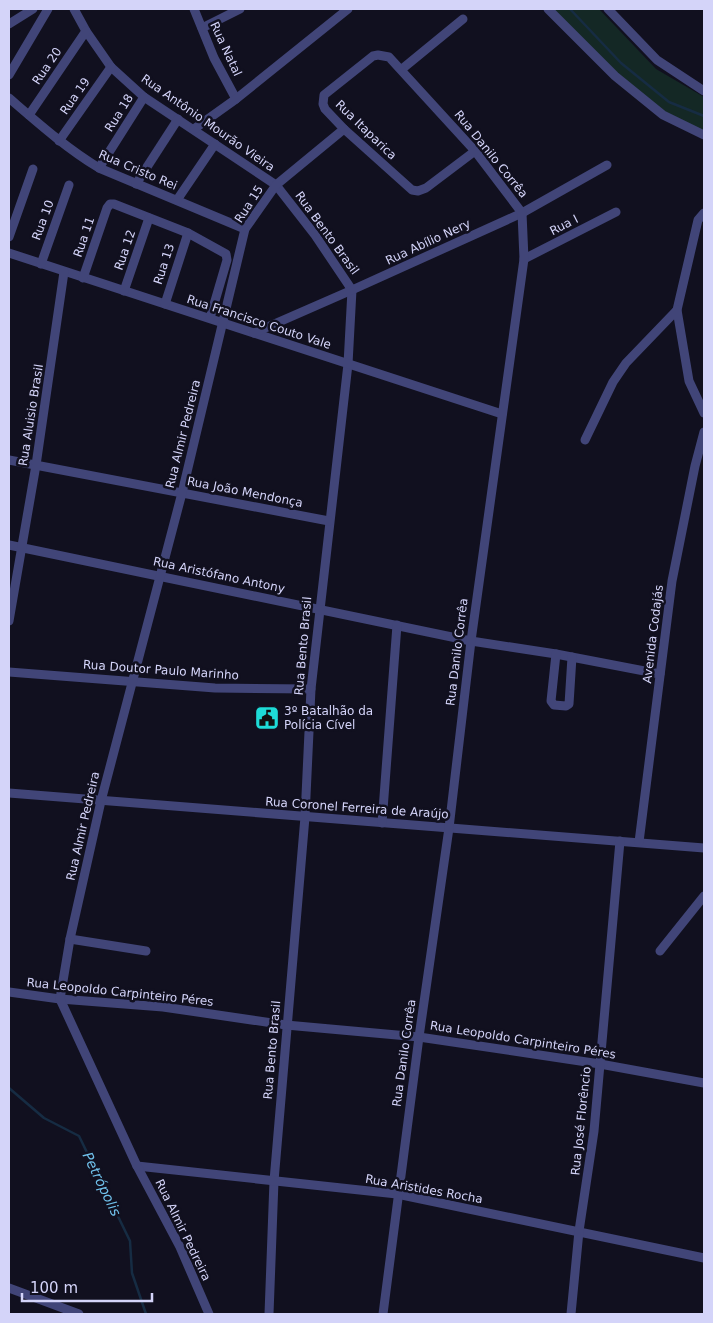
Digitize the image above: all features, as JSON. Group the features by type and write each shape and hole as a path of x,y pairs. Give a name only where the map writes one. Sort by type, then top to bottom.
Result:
{"street":[{"path":"9,24 33,9"},
{"path":"9,75 48,9"},
{"name":"Rua Antônio Mourão Vieira","path":"74,9 86,31 111,66 144,96 276,185"},
{"name":"Rua Natal","path":"194,9 214,58 236,99"},
{"path":"202,28 240,9"},
{"path":"194,129 236,99 348,9"},
{"path":"548,9 615,76 663,115 704,135"},
{"path":"608,9 657,60 704,91"},
{"path":"402,69 463,19"},
{"name":"Rua 20","path":"29,115 86,31"},
{"name":"Rua Danilo Corrêa","path":"373,56 378,54 389,57 402,69 475,151 522,213 524,259 471,641 449,828 397,1194 383,1314"},
{"name":"Rua Itaparica","path":"373,56 324,95 324,109 344,129 412,190 418,191 426,188 475,151"},
{"name":"Rua 19","path":"59,140 111,66"},
{"name":"Rua 18","path":"99,168 144,96"},
{"name":"Rua Cristo Rei","path":"9,98 80,157 99,168 245,229"},
{"path":"136,184 178,119"},
{"name":"Rua 15","path":"223,322 245,229 276,185 344,129"},
{"path":"177,200 215,144"},
{"name":"Rua Abílio Nery","path":"254,333 522,213 607,165"},
{"path":"9,237 34,169"},
{"name":"Rua 10","path":"41,264 69,185"},
{"name":"Rua Bento Brasil","path":"269,1314 274,1181 304,817 311,690 348,364 352,290 315,235 276,185"},
{"name":"Rua 11","path":"83,278 110,204 149,218"},
{"name":"Rua I","path":"524,259 616,212"},
{"path":"704,213 698,220 677,310 689,381 704,413"},
{"path":"149,218 188,233 226,254 227,260 210,318"},
{"name":"Rua 12","path":"124,291 149,218"},
{"name":"Rua 13","path":"164,304 188,233"},
{"name":"Rua Francisco Couto Vale","path":"9,253 502,414"},
{"name":"Rua Aluisio Brasil","path":"9,621 36,465 64,272"},
{"path":"585,440 613,382 626,363 677,310"},
{"name":"Rua Almir Pedreira","path":"209,1314 180,1247 137,1166 60,999 70,939 101,801 182,493 223,322"},
{"name":"Avenida Codajás","path":"639,842 672,580 704,432"},
{"name":"Rua João Mendonça","path":"9,460 329,521"},
{"name":"Rua Aristófano Antony","path":"9,545 471,641 556,654 660,674"},
{"path":"382,823 396,625"},
{"path":"556,654 551,701 554,705 566,706 569,703 572,658"},
{"name":"Rua Doutor Paulo Marinho","path":"9,672 215,688 311,690"},
{"name":"Rua Coronel Ferreira de Araújo","path":"9,794 704,848"},
{"name":"Rua José Florêncio","path":"571,1314 579,1231 594,1131 620,841"},
{"path":"660,951 704,896"},
{"path":"70,939 146,951"},
{"name":"Rua Leopoldo Carpinteiro Péres","path":"9,992 60,999 163,1007 286,1025 419,1037 600,1064 704,1083"},
{"name":"Rua Aristides Rocha","path":"137,1166 397,1194 704,1258"},
{"path":"9,1288 54,1310 79,1314"}],"green space":[{"path":"553,9 599,9 656,69 704,97 704,132 666,114 611,67"}],"waterway":[{"path":"570,9 621,63 669,102 704,116"},
{"name":"Petrópolis","path":"9,1088 44,1118 79,1136 130,1241 132,1273 146,1314"}],"place":[{"name":"3º Batalhão da Polícia Cível","path":"267,718"}]}
